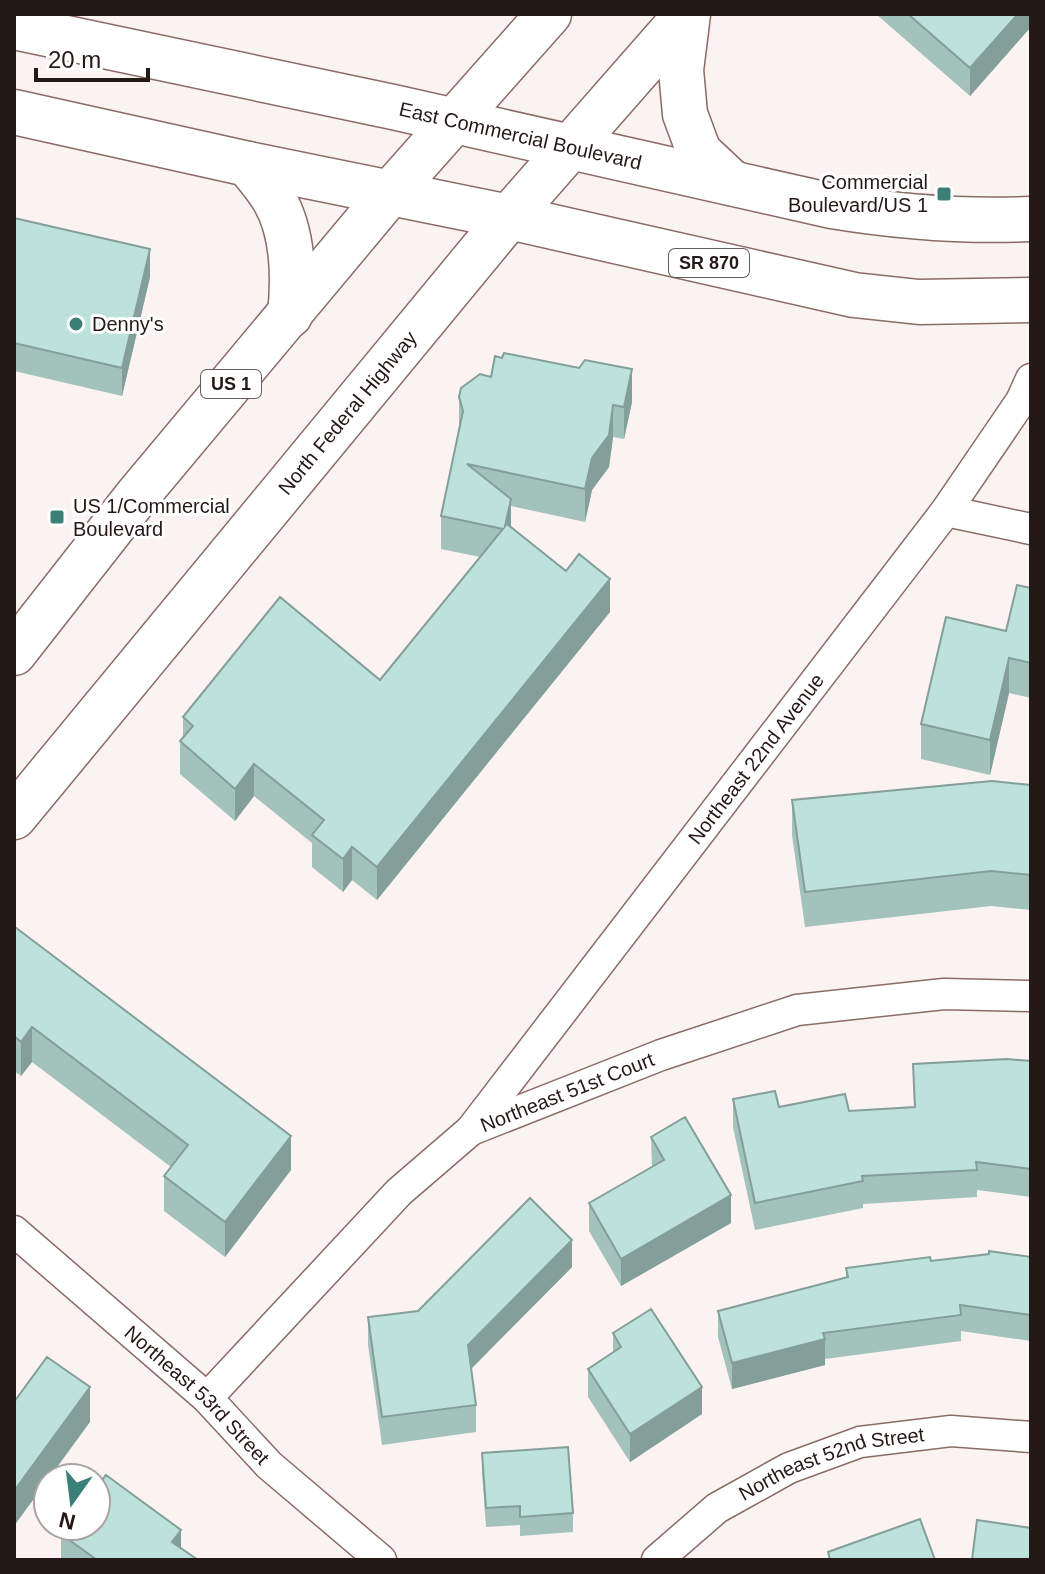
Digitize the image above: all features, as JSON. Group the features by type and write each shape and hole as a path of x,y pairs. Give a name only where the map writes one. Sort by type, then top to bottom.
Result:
{"main road":[{"name":"US 1","path":"14,653 137,496 391,192 549,14"},
{"name":"North Federal Highway","path":"14,817 509,217 687,14"},
{"path":"687,14 681,70 685,114 699,152 732,183"},
{"name":"East Commercial Boulevard","path":"14,27 455,121 832,206 898,216 979,222 1031,219"},
{"name":"SR 870","path":"14,112 509,217 854,295 919,302 1031,300"},
{"path":"248,164 275,201 288,239 294,275 290,315"}],"street":[{"name":"Northeast 22nd Avenue","path":"471,1130 946,511 1021,401 1031,379"},
{"path":"946,511 1031,529"},
{"name":"Northeast 51st Court","path":"207,1398 399,1192 471,1130 661,1055 797,1010 944,994 1031,996"},
{"name":"Northeast 53rd Street","path":"14,1231 207,1398 269,1465 381,1560"},
{"name":"Northeast 52nd Street","path":"657,1560 717,1508 789,1468 860,1442 951,1431 1031,1437"}],"building":[{"path":"908,14 1018,14 970,68"},
{"name":"Denny's","path":"14,218 150,249 122,368 14,343"},
{"path":"504,353 579,368 585,360 632,369 624,407 613,405 609,435 592,458 585,489 467,464 511,499 505,526 507,524 566,571 579,554 610,579 377,867 352,847 343,859 312,835 324,820 254,764 235,789 180,741 193,726 183,717 280,597 380,680 503,529 441,516 463,411 459,397 461,388 480,374 491,377 495,356 502,358"},
{"path":"1017,585 1031,588 1031,663 1009,658 990,740 921,724 946,617 1006,631"},
{"path":"992,781 1031,785 1031,875 991,871 805,892 792,800"},
{"path":"15,927 291,1136 225,1222 164,1176 188,1145 32,1027 21,1042 14,1036"},
{"path":"1007,1059 1031,1061 1031,1169 976,1162 977,1170 862,1176 863,1181 755,1203 733,1099 775,1091 779,1107 845,1094 849,1111 915,1107 913,1064"},
{"path":"685,1117 731,1195 621,1259 589,1203 664,1160 651,1137"},
{"path":"530,1198 572,1240 468,1345 476,1405 382,1417 368,1317 418,1311"},
{"path":"989,1251 1031,1257 1031,1315 960,1305 961,1315 823,1333 825,1339 732,1363 718,1311 848,1277 846,1268 930,1257 931,1261 989,1254"},
{"path":"651,1309 702,1387 630,1434 588,1369 621,1347 613,1333"},
{"path":"47,1357 90,1387 35,1462 32,1462 14,1491 14,1402"},
{"path":"568,1447 573,1513 520,1517 520,1506 486,1508 482,1453"},
{"path":"112,1479 181,1530 172,1542 198,1560 97,1560 72,1542 112,1542"},
{"path":"920,1519 935,1560 830,1560 828,1552"},
{"path":"977,1520 1031,1528 1031,1560 972,1560"}],"place":[{"name":"Commercial Boulevard/US 1","path":"944,194"},
{"name":"Denny's","path":"76,324"},
{"name":"US 1/Commercial Boulevard","path":"57,517"}]}
